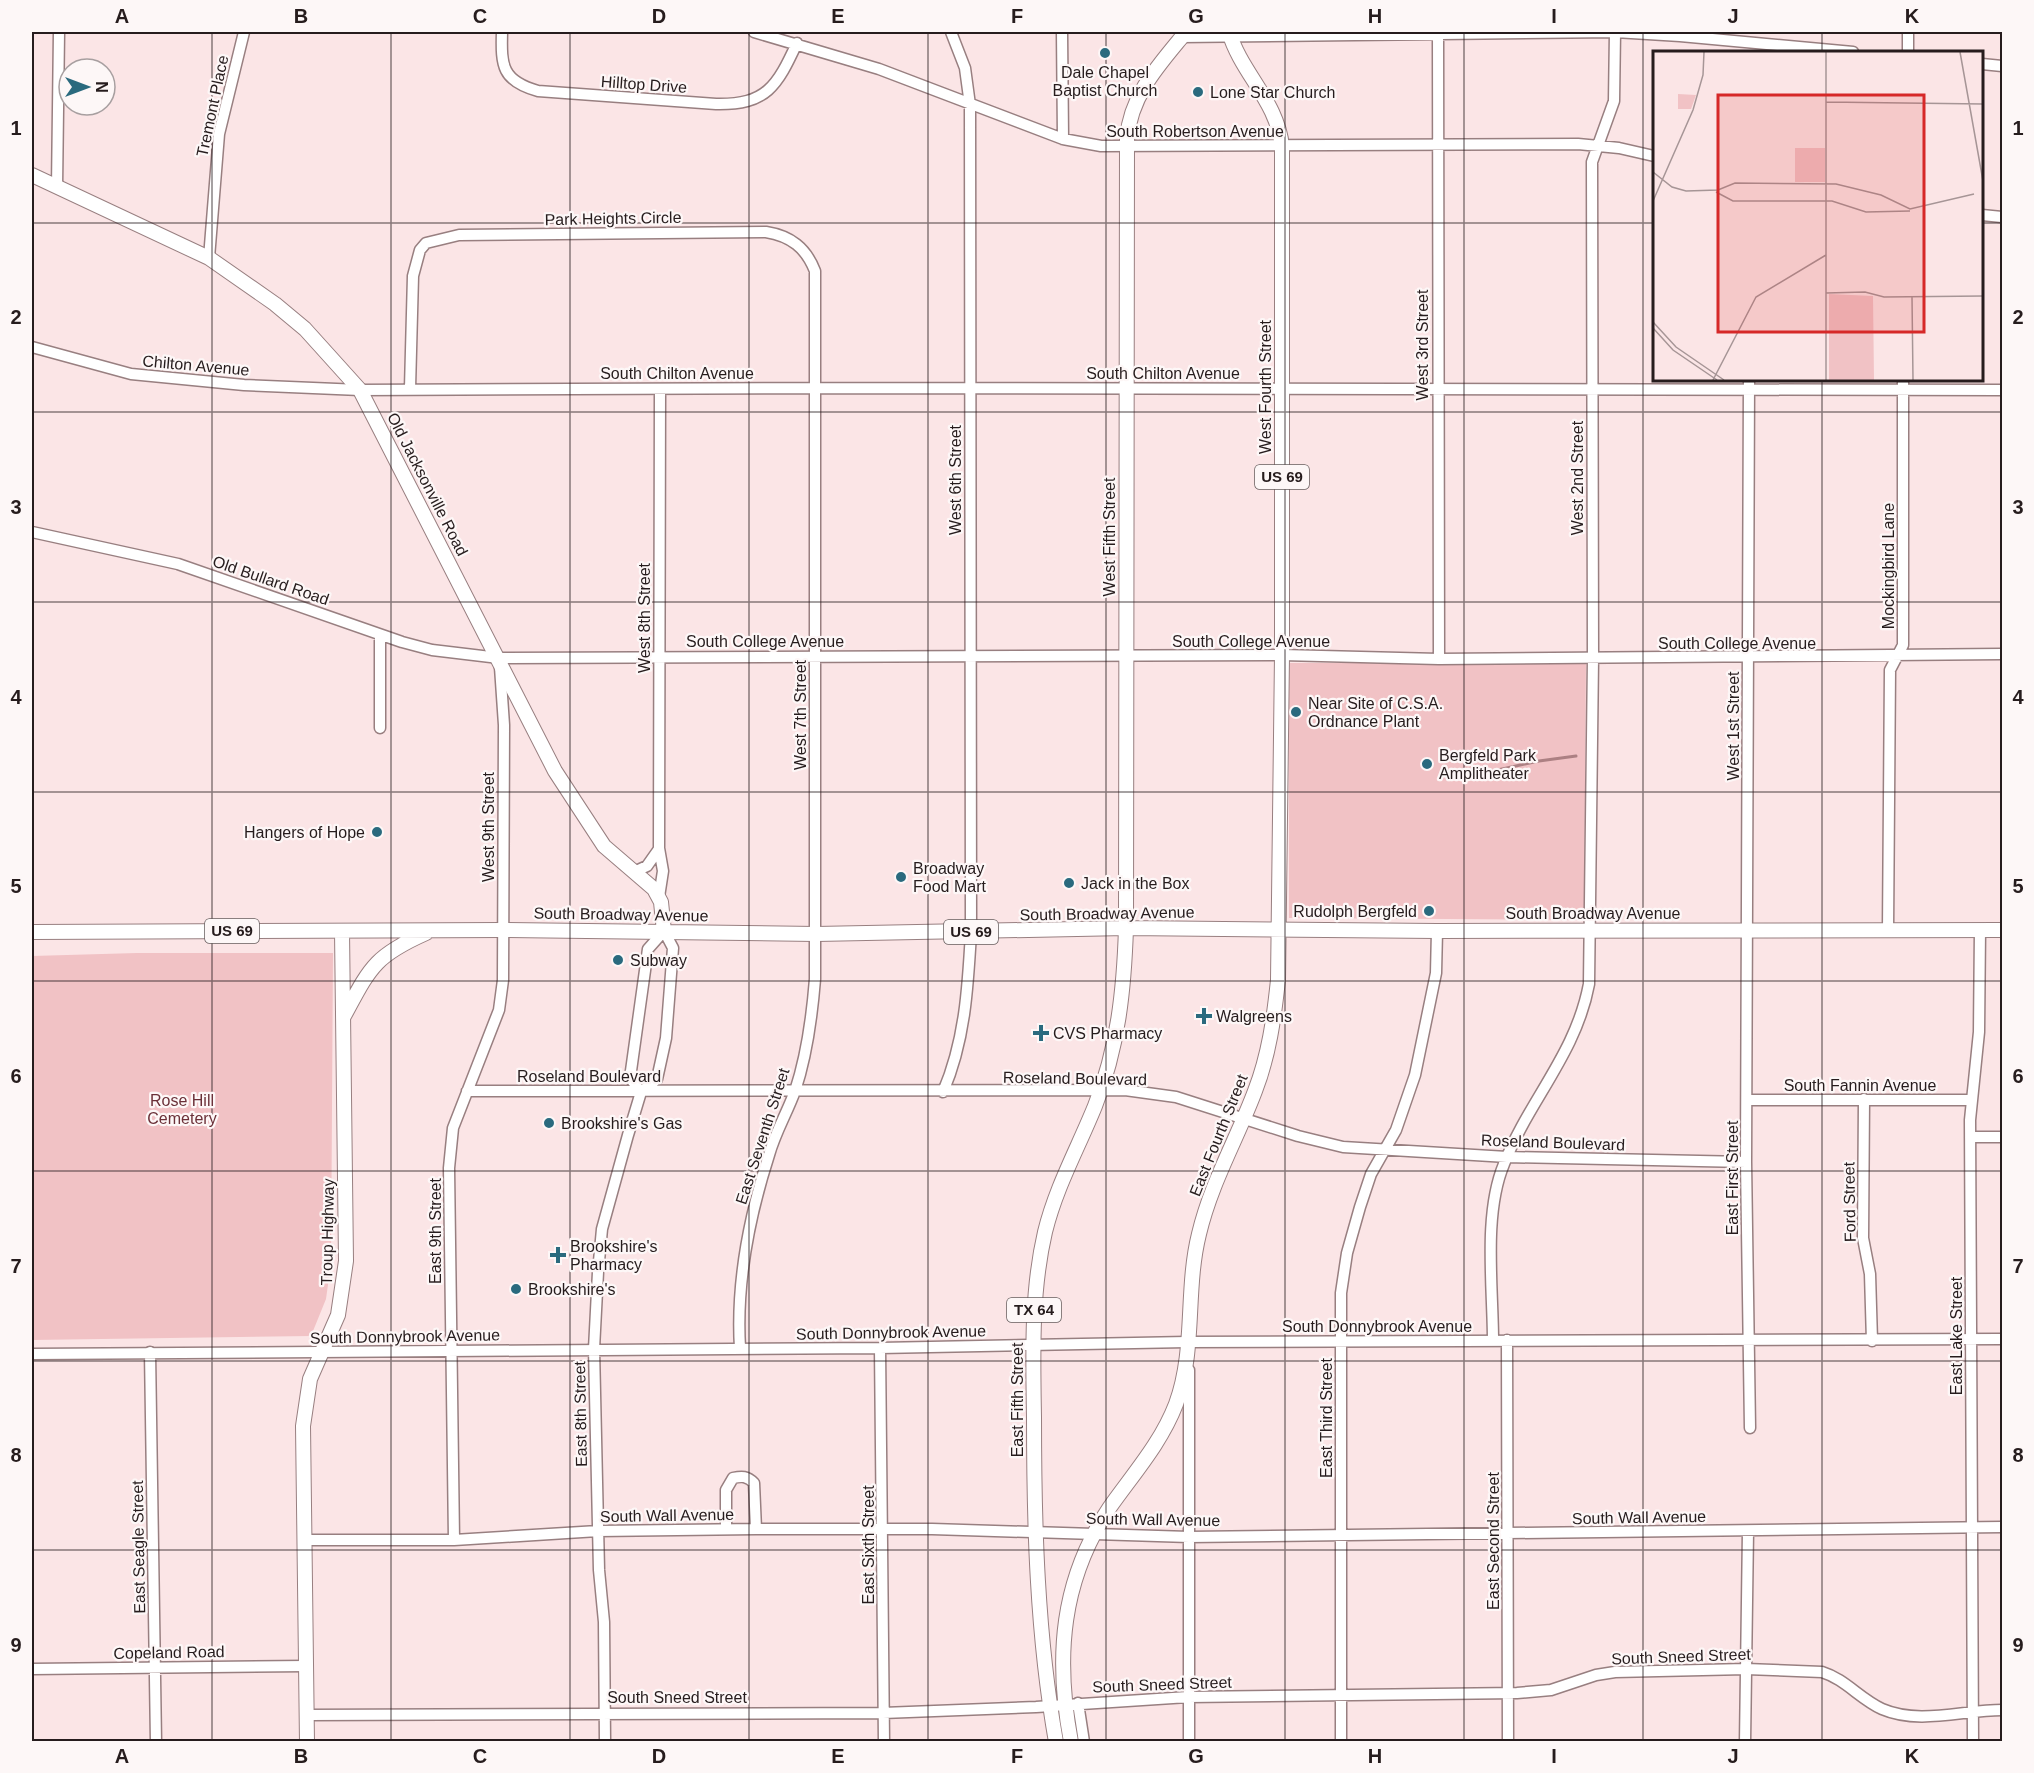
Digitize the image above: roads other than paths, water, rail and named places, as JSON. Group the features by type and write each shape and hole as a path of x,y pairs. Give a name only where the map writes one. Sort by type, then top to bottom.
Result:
{"main road":[{"name":"West Fifth Street","path":"1125,928 1127,147 1131,118 1140,92 1157,66 1184,34"},
{"name":"West Fourth Street","path":"1229,34 1271,108 1282,147 1280,929"},
{"name":"Old Jacksonville Road","path":"32,175 209,258 275,304 305,329 360,390 555,771 604,846 659,897"},
{"path":"659,897 664,931"},
{"name":"South Broadway Avenue","path":"32,932 503,930 816,934 1125,928 1437,931 2002,930"},
{"name":"East Fifth Street","path":"1071,1742 1035,1532 1033,1345 1036,1293 1045,1231 1063,1175 1100,1090 1122,1005 1125,928"},
{"name":"East Fourth Street","path":"1094,1533 1167,1425 1177,1401 1187,1348 1192,1264 1217,1177 1260,1077 1270,1039 1278,980 1280,929"},
{"name":"Troup Highway","path":"307,1742 304,1417 310,1378 338,1316 346,1261 342,931"},
{"path":"343,1018 367,975 384,955 432,931"},
{"name":"East Fifth Street","path":"1056,1742 1064,1704 1062,1653 1067,1611 1075,1581 1094,1533"}],"street":[{"path":"57,187 59,32"},
{"name":"Tremont Place","path":"209,258 219,134 244,32"},
{"name":"Hilltop Drive","path":"502,32 504,67 510,78 519,86 537,91 716,104 739,104 772,89 797,43"},
{"name":"South Robertson Avenue","path":"754,32 879,69 1063,139 1101,146 1596,145 1653,156"},
{"name":"West 6th Street","path":"943,1092 959,1045 968,988 971,932 970,105 965,68 951,32"},
{"path":"1062,32 1063,139"},
{"name":"West 3rd Street","path":"1438,32 1439,658"},
{"path":"1184,34 1615,32 1842,51"},
{"name":"West 2nd Street","path":"1592,929 1592,162 1596,145 1614,101 1615,32"},
{"path":"1908,32 1908,51"},
{"path":"1983,64 2002,66"},
{"path":"1983,215 2002,217"},
{"name":"Park Heights Circle","path":"410,388 413,276 420,250 426,243 459,235 766,232 780,234 802,248 815,272 813,388"},
{"name":"Chilton Avenue","path":"32,347 131,374 244,384 360,390"},
{"name":"South Chilton Avenue","path":"360,390 410,388 1591,389 1749,384 1903,384 2002,390"},
{"name":"West 1st Street","path":"1747,929 1749,384"},
{"name":"Mockingbird Lane","path":"1888,930 1890,670 1903,645 1903,384"},
{"name":"West 7th Street","path":"813,388 816,934"},
{"name":"West 8th Street","path":"659,897 663,871 659,848 660,389"},
{"name":"Old Bullard Road","path":"32,532 178,564 236,582 380,635 432,650 499,658"},
{"path":"380,635 380,728"},
{"name":"South College Avenue","path":"499,658 658,655 970,657 1282,655 1439,658 1748,658 2002,654"},
{"name":"West 9th Street","path":"499,658 504,725 503,930"},
{"path":"504,725 509,710 522,703"},
{"path":"634,872 647,866 659,848"},
{"path":"1492,1341 1492,1224 1499,1180 1507,1157 1578,1029 1589,984 1592,929"},
{"name":"East First Street","path":"1747,929 1746,1162 1750,1428"},
{"name":"East 9th Street","path":"454,1540 448,1228 449,1168 453,1128 499,1010 503,980 503,930"},
{"name":"East Lake Street","path":"1972,1742 1971,1137 1972,1100 1979,1032 1980,930"},
{"path":"641,1092 630,1078 648,949 664,931"},
{"name":"East 8th Street","path":"605,1742 604,1622 598,1530 594,1349 602,1229 641,1092 657,1079 666,1038 673,948 664,931"},
{"name":"East Third Street","path":"1341,1742 1341,1293 1347,1253 1371,1174 1387,1150 1409,1094 1425,1034 1436,973 1437,931"},
{"name":"East Seventh Street","path":"740,1348 741,1287 753,1210 770,1152 795,1091 811,1022 816,934"},
{"name":"Roseland Boulevard","path":"467,1091 1100,1090 1176,1097 1298,1136 1343,1147 1507,1157 1746,1162"},
{"name":"Ford Street","path":"1864,1099 1863,1238 1870,1275 1872,1341"},
{"name":"South Fannin Avenue","path":"1748,1100 1972,1100"},
{"path":"1971,1137 2002,1137"},
{"name":"South Donnybrook Avenue","path":"32,1354 1033,1345 1187,1348 1341,1342 1507,1340 2002,1339"},
{"name":"East Second Street","path":"1507,1340 1508,1742"},
{"name":"East Sixth Street","path":"880,1348 884,1742"},
{"name":"East Fourth Street","path":"1187,1348 1190,1387 1189,1738"},
{"name":"East Seagle Street","path":"150,1352 156,1742"},
{"path":"726,1529 726,1490 733,1478 742,1476 754,1483 756,1529"},
{"name":"South Wall Avenue","path":"304,1540 454,1540 598,1530 726,1529 883,1528 1190,1536 2002,1527"},
{"path":"1745,1742 1748,1531"},
{"name":"Copeland Road","path":"32,1669 306,1666"},
{"name":"South Sneed Street","path":"307,1714 883,1713 1188,1697 1551,1690 1596,1675 1615,1672 1746,1669 1822,1672 1834,1676 1879,1708 1896,1714 1924,1717 2002,1710"},
{"path":"1064,1704 1084,1742"}],"waterway":[{"path":"1470,776 1539,761 1576,756"}],"place":[{"name":"Dale Chapel Baptist Church","path":"1105,53"},
{"name":"Lone Star Church","path":"1198,92"},
{"name":"Near Site of C.S.A. Ordnance Plant","path":"1296,712"},
{"name":"Bergfeld Park Amplitheater","path":"1427,764"},
{"name":"Hangers of Hope","path":"377,832"},
{"name":"Broadway Food Mart","path":"901,877"},
{"name":"Jack in the Box","path":"1069,883"},
{"name":"Rudolph Bergfeld","path":"1429,911"},
{"name":"Subway","path":"618,960"},
{"name":"Walgreens","path":"1204,1016"},
{"name":"CVS Pharmacy","path":"1041,1033"},
{"name":"Brookshire's Gas","path":"549,1123"},
{"name":"Brookshire's Pharmacy","path":"558,1255"},
{"name":"Brookshire's","path":"516,1289"}],"park label":[{"name":"Rose Hill Cemetery","path":"182,1109"}]}
